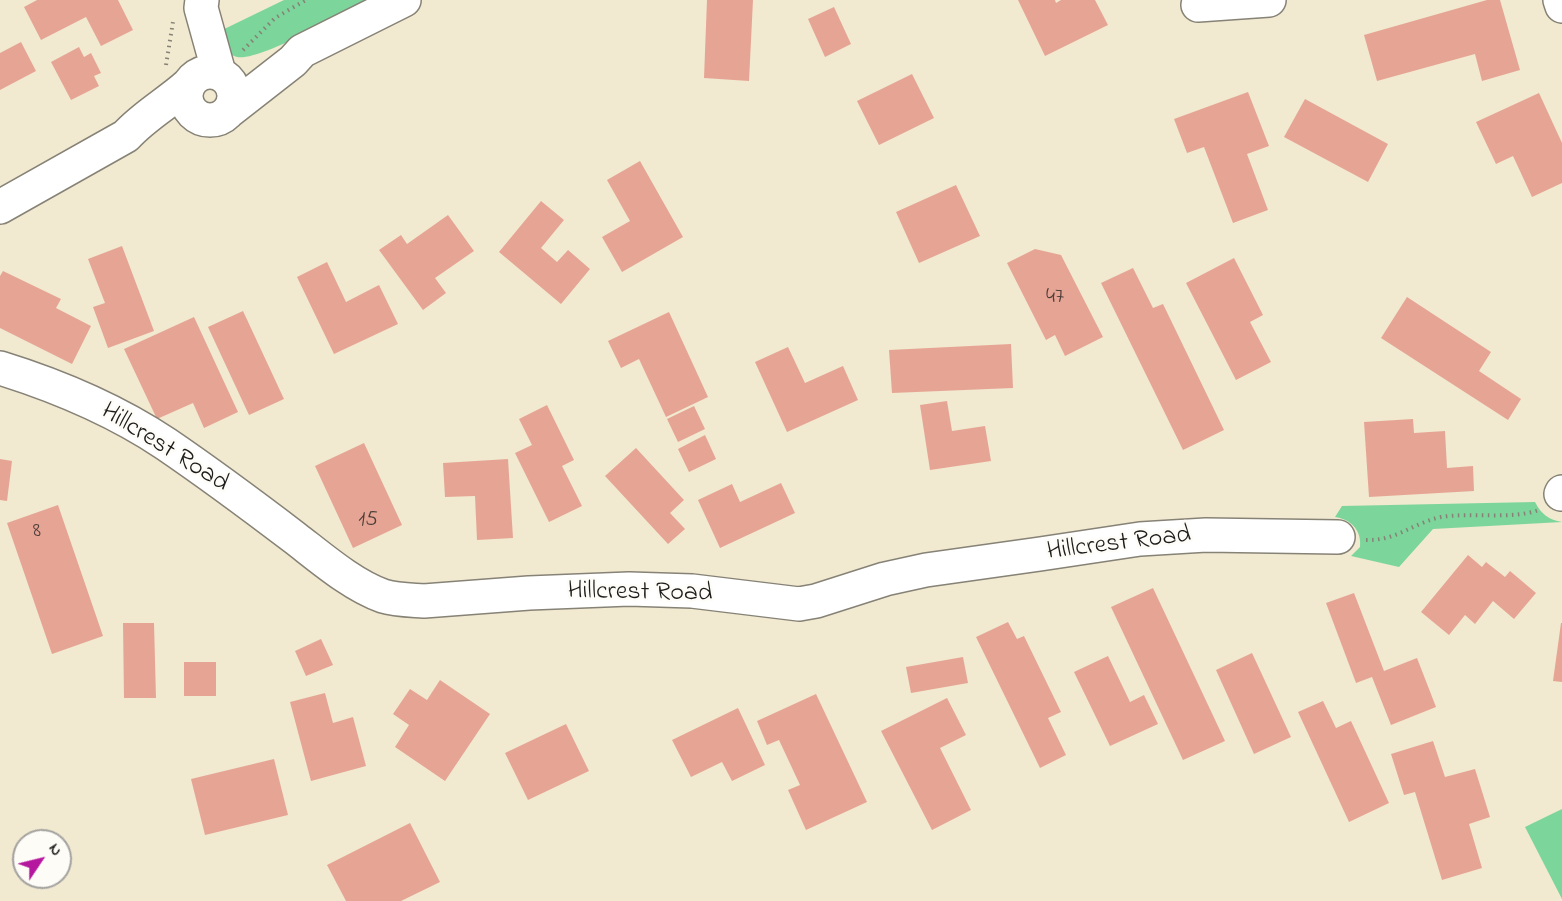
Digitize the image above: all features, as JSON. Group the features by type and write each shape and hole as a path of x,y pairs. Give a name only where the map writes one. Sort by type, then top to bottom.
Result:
{"street":[{"path":"0,207 126,136 205,73 302,51 404,0"},
{"path":"1198,5 1269,0"},
{"path":"1560,0 1562,6"},
{"path":"192,10 205,73"},
{"path":"126,136 221,116 293,61 302,51"},
{"path":"205,73 231,83 234,90 233,105 221,116 197,116 187,104 185,96 205,73"},
{"name":"Hillcrest Road","path":"0,368 40,381 132,423 177,452 367,589 401,600 424,601 529,593 639,589 704,592 799,604 816,601 885,579 926,570 1140,538 1206,535 1338,537"}],"path":[{"path":"192,10 205,73 275,18 306,0"},
{"path":"1338,537 1382,540 1440,518 1530,512 1544,507 1561,493"}],"green space":[{"path":"284,0 371,0 282,44 248,56 237,57 229,54 214,34"},
{"path":"1535,502 1546,516 1562,522 1433,529 1399,567 1351,556 1360,547 1357,531 1346,520 1335,517 1342,506"},
{"path":"1562,809 1562,899 1525,827"}],"building":[{"path":"37,0 118,0 133,30 101,46 86,17 41,40 24,7"},
{"path":"707,0 753,0 749,81 704,78"},
{"path":"1018,0 1055,0 1056,3 1061,0 1095,0 1108,25 1045,56"},
{"path":"1487,0 1500,0 1520,70 1482,81 1475,54 1377,81 1364,35"},
{"path":"834,7 851,44 825,57 808,19"},
{"path":"21,42 36,71 0,90 0,53"},
{"path":"79,47 84,57 91,53 101,73 94,76 99,86 71,100 51,62"},
{"path":"912,74 934,118 879,145 857,101"},
{"path":"1248,92 1269,146 1247,154 1268,210 1233,223 1204,147 1187,153 1174,119"},
{"path":"1539,93 1562,143 1562,183 1532,197 1513,156 1496,164 1476,122"},
{"path":"1305,99 1388,144 1368,182 1284,137"},
{"path":"640,161 683,237 622,272 602,237 630,221 607,180"},
{"path":"956,185 980,236 919,263 896,212"},
{"path":"541,201 564,220 541,248 557,262 568,250 590,269 561,304 499,252"},
{"path":"448,215 474,251 435,278 446,293 423,310 379,250 401,235 407,244"},
{"path":"122,246 154,331 108,348 93,307 105,303 88,259"},
{"path":"1035,249 1061,255 1103,337 1065,356 1055,335 1046,340 1007,263"},
{"path":"1234,258 1263,315 1250,322 1271,362 1236,380 1186,283"},
{"path":"327,262 346,302 379,285 398,324 334,354 297,277"},
{"path":"1133,268 1153,308 1163,304 1224,430 1183,450 1101,283"},
{"path":"3,271 61,299 56,308 91,326 72,364 0,328 0,276"},
{"path":"1407,297 1491,352 1479,371 1521,399 1508,420 1381,338"},
{"path":"243,311 284,399 249,415 208,327"},
{"path":"669,312 708,397 666,417 639,359 621,368 608,341"},
{"path":"194,317 238,412 204,428 193,403 157,419 124,349"},
{"path":"1011,344 1013,388 892,393 889,350"},
{"path":"788,347 805,383 843,366 858,400 787,432 755,362"},
{"path":"947,401 952,431 985,426 991,461 930,470 920,405"},
{"path":"547,405 574,460 562,466 582,506 549,522 515,453 532,445 519,419"},
{"path":"694,406 705,429 678,442 667,419"},
{"path":"1413,419 1414,433 1445,431 1447,468 1473,466 1474,491 1369,497 1364,422"},
{"path":"705,435 716,459 689,472 678,449"},
{"path":"364,443 402,525 353,548 315,466"},
{"path":"636,448 684,500 670,513 685,529 668,544 605,476"},
{"path":"0,459 12,461 7,501 0,500"},
{"path":"508,459 513,538 477,540 475,496 445,497 443,463"},
{"path":"781,483 795,513 720,548 698,500 732,484 740,502"},
{"path":"58,505 103,636 52,654 7,523"},
{"path":"1468,555 1482,567 1486,562 1505,577 1510,571 1536,593 1514,619 1493,601 1475,624 1465,615 1449,635 1421,612"},
{"path":"1153,588 1225,741 1183,760 1111,607"},
{"path":"1354,593 1384,671 1417,658 1436,707 1391,725 1372,677 1356,683 1326,603"},
{"path":"1008,622 1017,639 1024,636 1061,712 1048,718 1066,755 1040,768 976,637"},
{"path":"123,623 154,623 156,698 124,698"},
{"path":"1562,623 1562,682 1553,681"},
{"path":"321,639 333,665 306,676 295,651"},
{"path":"1252,653 1291,737 1254,754 1216,670"},
{"path":"1108,656 1130,702 1144,695 1158,724 1110,746 1074,672"},
{"path":"963,657 968,683 911,693 906,667"},
{"path":"184,662 216,662 216,696 184,696"},
{"path":"440,680 490,714 445,781 395,747 409,725 393,714 410,689 427,700"},
{"path":"325,693 333,723 353,717 366,766 311,781 290,702"},
{"path":"816,694 867,802 806,830 788,790 800,785 779,740 767,745 757,721"},
{"path":"947,698 966,735 940,748 971,810 932,830 881,731"},
{"path":"1323,701 1336,728 1351,721 1389,803 1349,822 1298,712"},
{"path":"738,708 765,765 732,781 722,762 691,777 672,740"},
{"path":"566,724 589,771 528,800 505,753"},
{"path":"1433,741 1445,777 1475,769 1490,817 1469,824 1482,868 1442,880 1415,792 1404,795 1391,754"},
{"path":"274,759 288,815 205,835 191,779"},
{"path":"410,823 440,882 401,901 346,901 327,865"}]}
